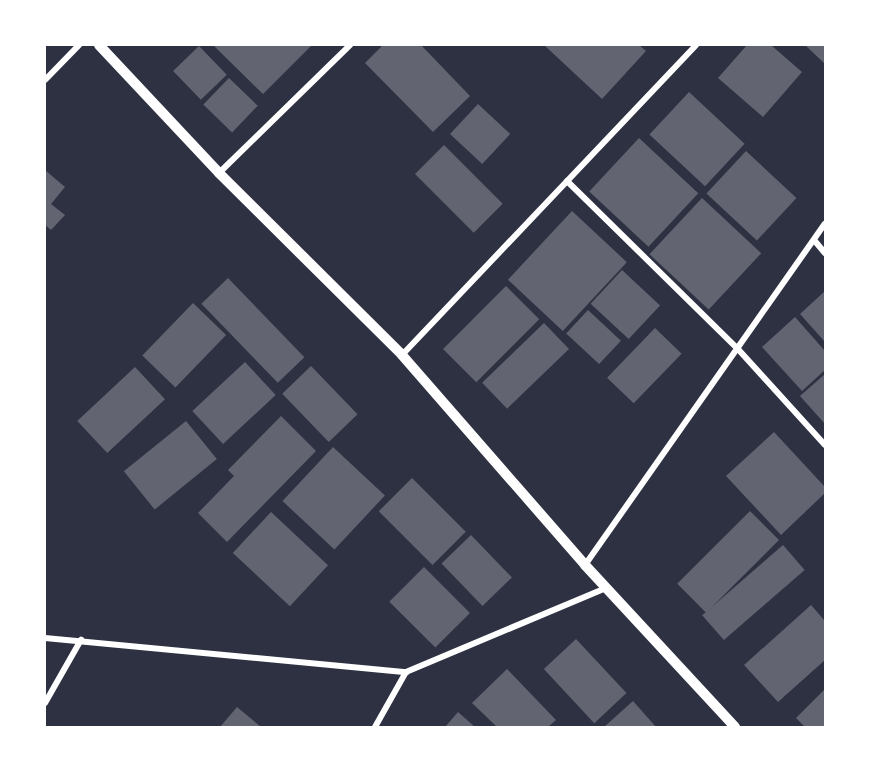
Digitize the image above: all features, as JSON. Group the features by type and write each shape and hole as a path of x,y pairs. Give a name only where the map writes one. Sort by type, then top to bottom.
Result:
{"street":[{"path":"45,80 79,45"},
{"path":"99,45 219,173 402,355 585,565 735,727"},
{"path":"219,173 350,45"},
{"path":"402,355 696,45"},
{"path":"567,181 737,348 825,445"},
{"path":"585,565 825,225"},
{"path":"814,240 825,253"},
{"path":"45,638 406,672 606,588"},
{"path":"45,703 81,640"},
{"path":"375,727 406,672"}],"building":[{"path":"213,45 312,45 263,94"},
{"path":"383,45 421,45 470,96 433,132 365,63"},
{"path":"544,45 639,45 646,51 602,99"},
{"path":"747,45 771,45 802,72 763,117 718,78"},
{"path":"805,45 825,45 825,64"},
{"path":"199,46 227,75 201,100 173,71"},
{"path":"229,78 258,106 232,132 203,105"},
{"path":"689,92 745,144 705,186 649,134"},
{"path":"478,104 510,134 482,164 450,134"},
{"path":"639,138 698,193 648,247 589,191"},
{"path":"444,145 503,204 474,233 415,174"},
{"path":"746,151 796,198 757,240 706,193"},
{"path":"45,170 65,187 51,204 65,215 51,230 45,225"},
{"path":"702,198 761,253 709,310 649,254"},
{"path":"572,211 627,262 563,331 508,280"},
{"path":"622,270 660,305 629,339 591,304"},
{"path":"228,278 304,357 278,383 201,304"},
{"path":"506,286 539,319 476,382 443,349"},
{"path":"825,291 825,342 800,314"},
{"path":"193,303 226,335 175,387 142,356"},
{"path":"588,310 621,341 599,364 566,333"},
{"path":"795,317 825,351 825,370 802,391 762,347"},
{"path":"544,323 569,349 507,409 482,383"},
{"path":"655,328 682,354 634,403 607,378"},
{"path":"245,362 276,395 223,444 192,411"},
{"path":"311,366 358,414 329,442 282,394"},
{"path":"135,367 165,399 107,453 77,421"},
{"path":"825,374 825,424 800,396"},
{"path":"281,416 316,451 227,542 198,513 234,476 228,470"},
{"path":"186,421 217,459 155,509 124,471"},
{"path":"774,432 825,487 825,493 781,535 726,476"},
{"path":"333,447 385,495 334,550 283,501"},
{"path":"412,478 466,532 433,565 379,511"},
{"path":"750,511 779,540 706,613 677,584"},
{"path":"271,512 328,565 290,606 233,553"},
{"path":"471,535 512,577 482,606 442,563"},
{"path":"783,545 805,570 724,640 702,615"},
{"path":"424,567 470,613 435,648 389,602"},
{"path":"811,605 825,621 825,660 778,702 744,665"},
{"path":"576,639 626,693 594,723 544,669"},
{"path":"507,669 556,720 548,727 497,727 472,703"},
{"path":"825,689 825,727 805,727 796,718"},
{"path":"633,701 656,727 604,727"},
{"path":"237,707 261,727 220,727"},
{"path":"458,712 475,727 445,727"}]}
